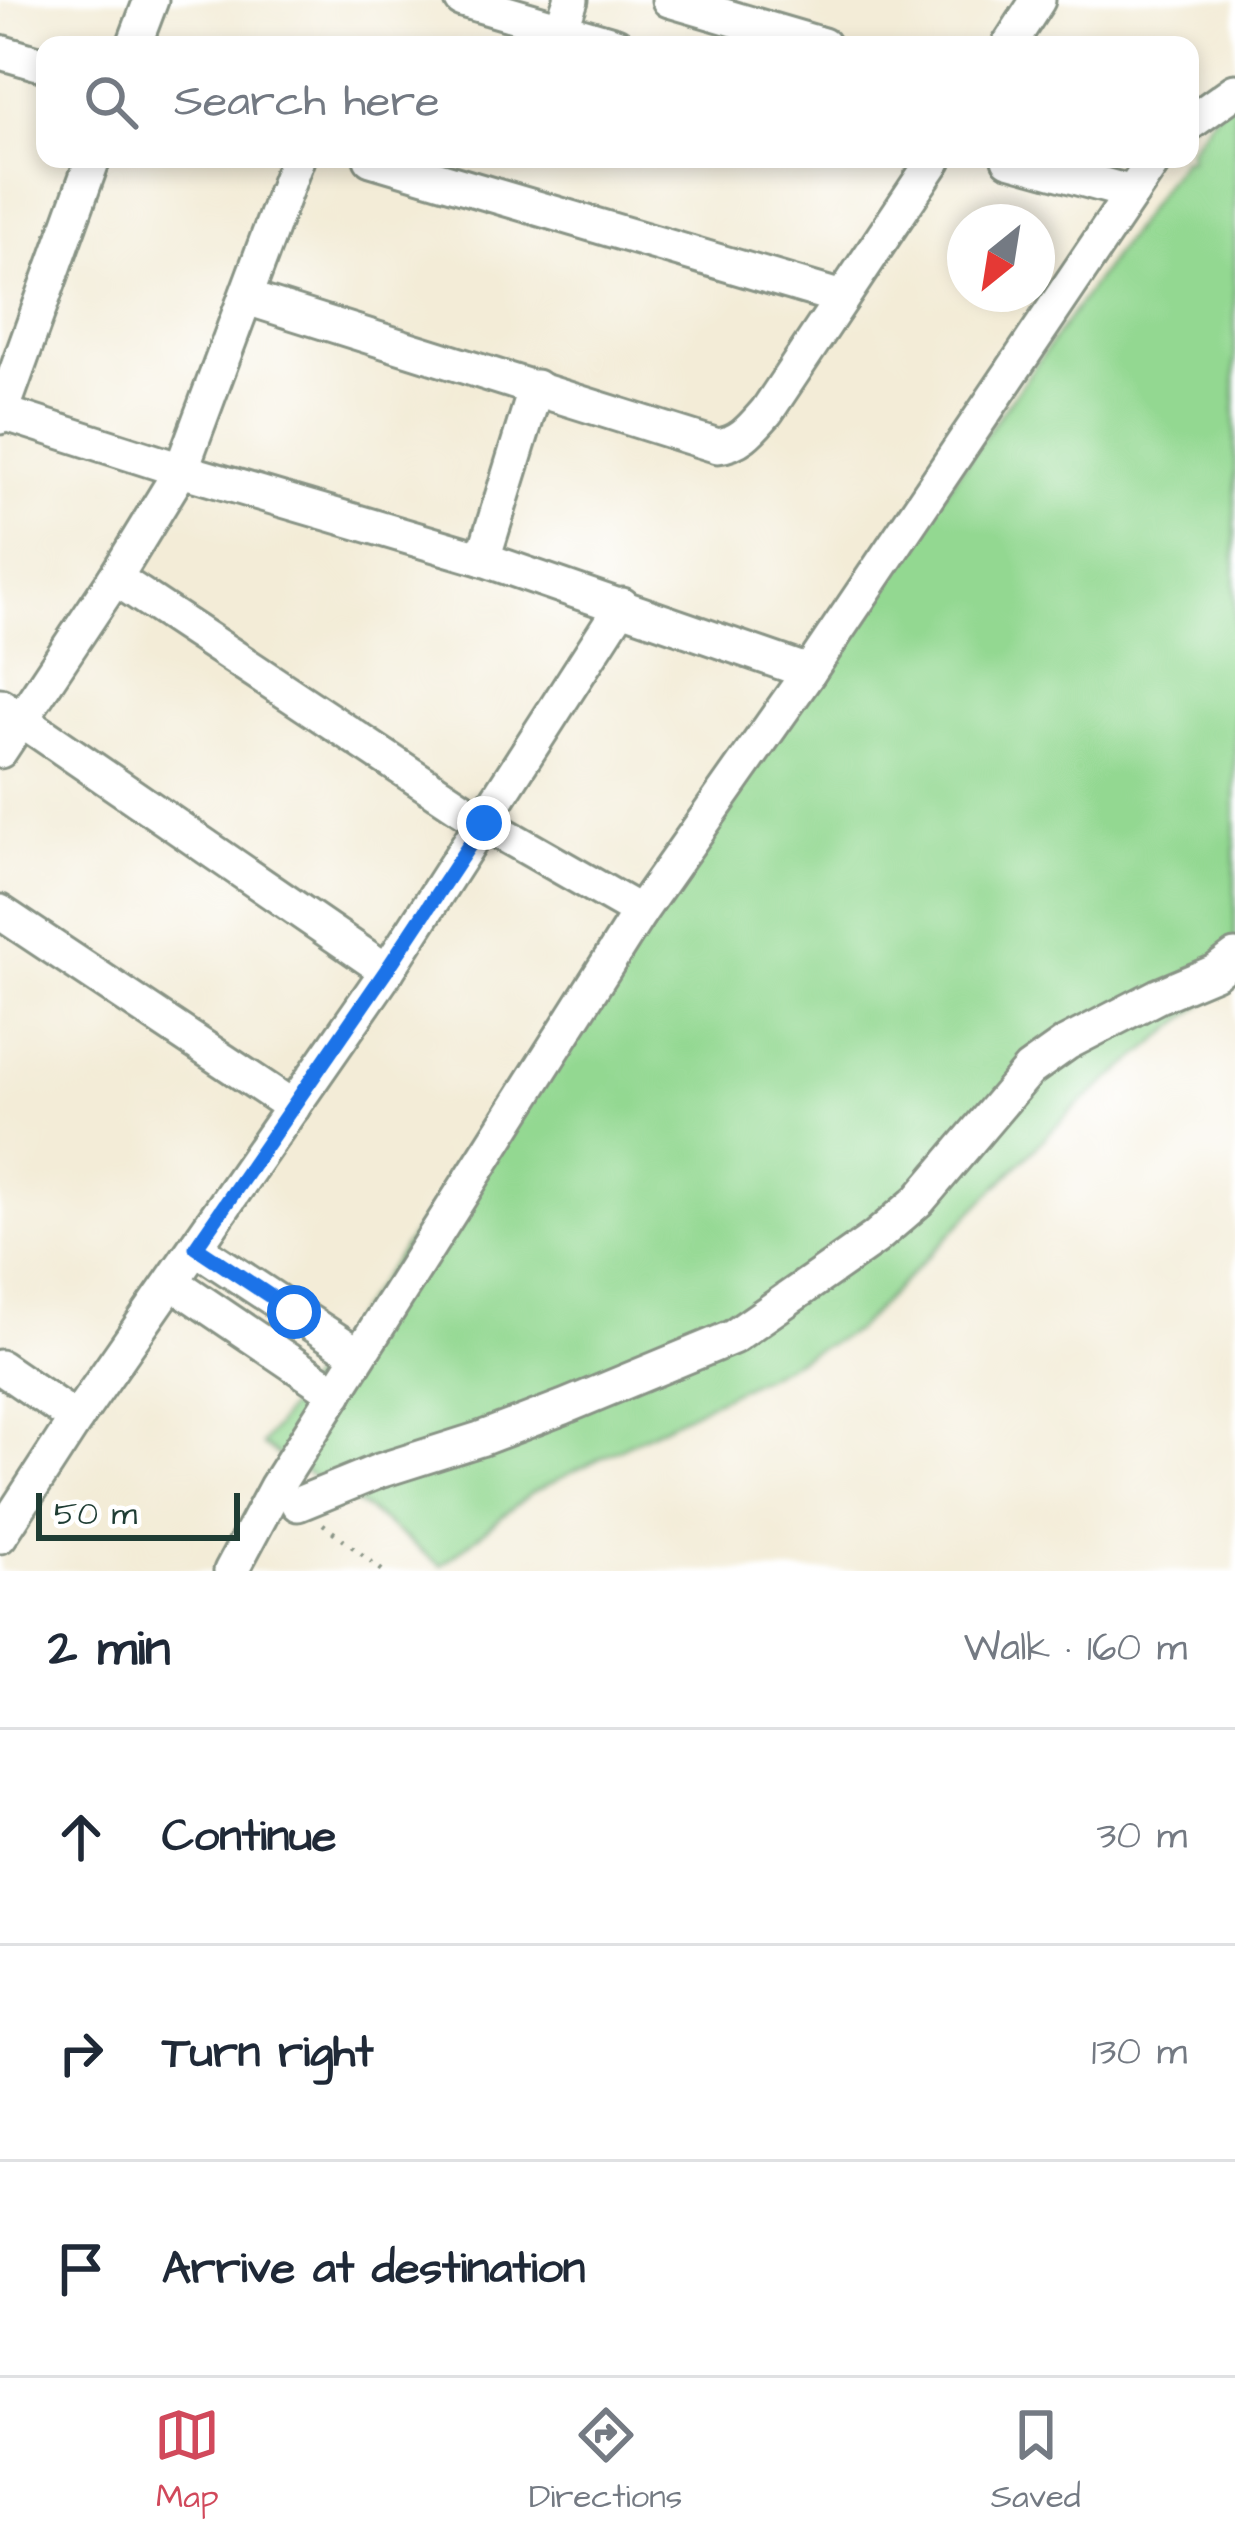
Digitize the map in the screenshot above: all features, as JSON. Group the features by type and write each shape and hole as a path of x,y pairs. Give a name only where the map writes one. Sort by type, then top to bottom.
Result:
{"street":[{"path":"137,36 151,0"},
{"path":"462,0 566,14 601,36"},
{"path":"669,0 793,36"},
{"path":"1015,36 1038,0"},
{"path":"0,52 36,62"},
{"path":"1199,116 1235,91"},
{"path":"90,168 1,414 483,560 809,672"},
{"path":"0,751 11,712 115,578 181,470 294,168"},
{"path":"401,168 842,298"},
{"path":"247,298 718,446 730,444 747,434 766,411 928,168"},
{"path":"1042,168 1132,193"},
{"path":"231,1571 276,1487 640,912 809,672 1149,168"},
{"path":"483,560 536,387"},
{"path":"115,578 484,823 640,912"},
{"path":"0,1536 386,971 622,605"},
{"path":"11,712 386,971"},
{"path":"0,912 293,1107"},
{"path":"298,1504 543,1415 733,1337 875,1238 919,1200 1029,1070 1067,1043 1215,972 1235,957"},
{"path":"196,1247 359,1355"},
{"path":"172,1282 336,1393"},
{"path":"0,1367 76,1419"}],"path":[{"path":"298,1504 382,1571"}],"green space":[{"path":"1235,86 1235,978 1070,1112 856,1330 531,1493 441,1566 371,1512 262,1445 1177,168 1199,168 1199,136"}],"route":[{"path":"294,1312 196,1247 484,823"}]}
